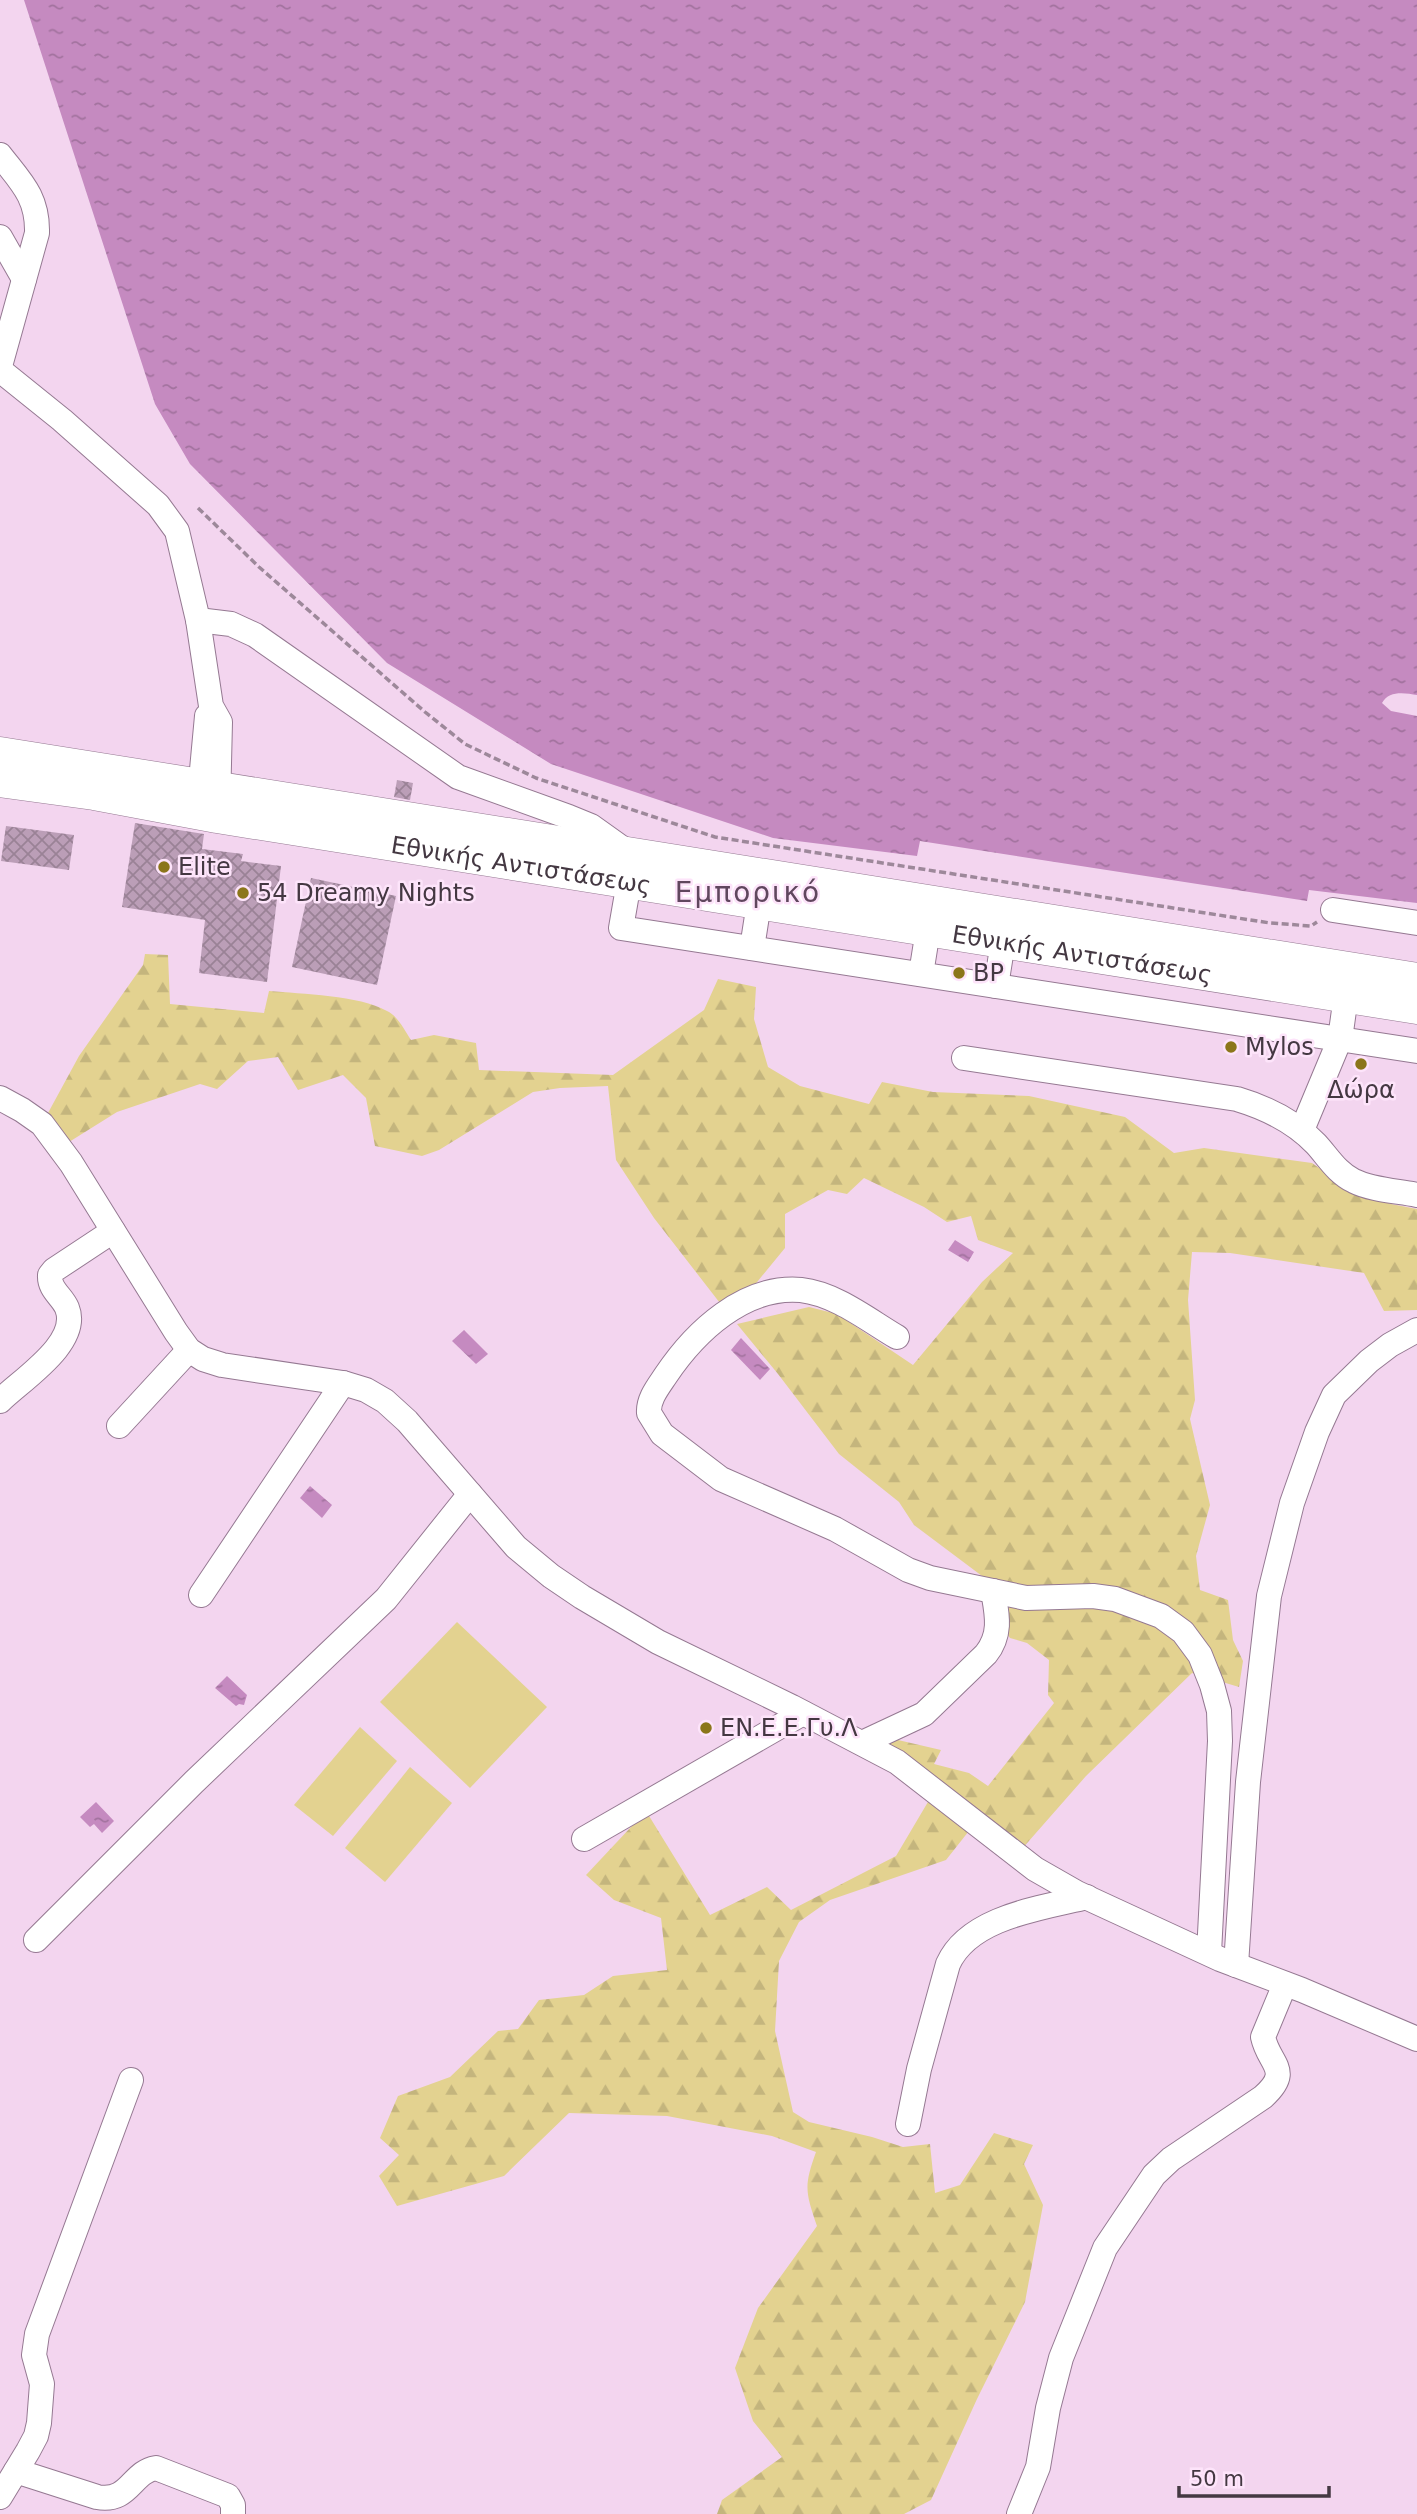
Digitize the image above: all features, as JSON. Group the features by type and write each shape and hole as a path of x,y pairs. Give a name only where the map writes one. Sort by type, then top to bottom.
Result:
{"main road":[{"name":"Εθνικής Αντιστάσεως","path":"0,753 209,801 630,868 1417,979"},
{"name":"Εθνικής Αντιστάσεως","path":"0,781 93,794 209,801"},
{"name":"Εθνικής Αντιστάσεως","path":"630,868 759,903 1417,1008"}],"street":[{"path":"0,155 28,190 38,218 37,233 0,368 169,517 180,538 198,620 211,706 205,722 209,801"},
{"path":"0,237 24,279"},
{"path":"198,620 231,624 255,635 458,778 591,826 630,868 621,928 1417,1051"},
{"path":"752,948 759,903"},
{"path":"1333,910 1417,923"},
{"path":"921,974 928,930"},
{"path":"996,986 1003,942"},
{"path":"1302,1130 1340,1039 1346,996"},
{"path":"964,1058 1237,1099 1276,1114 1302,1130 1337,1170 1348,1178 1367,1186 1417,1195"},
{"path":"0,1098 42,1124 71,1163 189,1350 202,1359 222,1365 343,1383 366,1390 385,1401 407,1422 516,1547 582,1597 658,1642 862,1742 897,1762 1035,1869 1087,1898 1236,1965 1417,2039"},
{"path":"0,1401 51,1355 61,1344 67,1331 67,1308 52,1288 50,1275 113,1231"},
{"path":"897,1337 846,1307 815,1293 782,1290 764,1294 740,1305 703,1330 678,1358 653,1395 649,1413 662,1434 721,1479 835,1528 888,1561 908,1570 930,1578 1037,1598 1093,1596 1138,1606 1177,1626 1200,1655 1219,1711 1220,1741 1209,1953"},
{"path":"1236,1965 1248,1782 1269,1596 1292,1503 1317,1432 1334,1395 1390,1345 1417,1330"},
{"path":"119,1426 189,1350"},
{"path":"201,1595 343,1383"},
{"path":"36,1940 194,1782 386,1600 470,1494"},
{"path":"862,1742 924,1714 986,1654 994,1644 997,1633 993,1591"},
{"path":"584,1839 803,1713"},
{"path":"908,2124 919,2068 954,1951 967,1938 986,1926 1087,1898"},
{"path":"1019,2514 1038,2467 1048,2408 1061,2358 1105,2248 1154,2175 1171,2159 1262,2097 1274,2085 1279,2075 1278,2068 1263,2036 1285,1984"},
{"path":"0,2497 36,2436 42,2384 34,2355 37,2334 131,2080"},
{"path":"16,2472 97,2497 110,2498 122,2494 148,2470 156,2468 228,2496 233,2505 233,2514"}],"path":[{"path":"198,508 258,567 425,712 466,744 536,778 715,837 780,848 1270,923 1311,926 1333,910"}],"green space":[{"path":"145,954 168,955 170,1004 264,1013 269,991 330,996 361,1002 395,1016 411,1040 434,1035 476,1043 479,1070 613,1075 704,1010 718,979 756,987 754,1019 768,1067 800,1086 869,1104 882,1082 933,1092 1029,1096 1125,1117 1174,1153 1204,1148 1312,1163 1342,1184 1391,1204 1417,1209 1417,1310 1384,1311 1364,1273 1230,1253 1192,1252 1188,1300 1195,1400 1190,1419 1210,1505 1196,1556 1200,1590 1228,1600 1233,1640 1243,1661 1239,1687 1192,1673 1086,1776 1021,1850 980,1817 946,1860 830,1900 799,1922 779,1961 775,2031 793,2112 809,2122 903,2147 930,2144 935,2193 960,2185 994,2133 1033,2145 1024,2164 1043,2205 1025,2302 931,2500 904,2514 717,2514 722,2500 782,2457 753,2421 735,2368 758,2308 817,2226 807,2189 816,2152 772,2136 667,2116 569,2113 504,2176 397,2206 379,2176 399,2155 380,2138 398,2096 450,2077 498,2031 518,2029 539,2000 584,1995 613,1976 667,1970 661,1918 614,1900 586,1875 646,1811 710,1915 767,1887 791,1910 896,1856 938,1785 876,1742 890,1735 898,1740 941,1750 934,1764 969,1773 988,1786 1054,1703 1048,1695 1049,1660 1027,1643 1010,1638 988,1606 990,1582 914,1525 899,1502 839,1454 737,1324 809,1307 837,1314 913,1365 982,1282 1013,1253 978,1240 971,1216 947,1222 924,1207 864,1178 847,1194 828,1190 785,1214 785,1248 753,1287 723,1307 654,1218 616,1160 608,1086 533,1092 439,1150 422,1156 375,1146 366,1098 343,1075 298,1090 278,1057 248,1061 217,1089 200,1084 117,1112 69,1142 42,1124 79,1056 143,965"},
{"path":"457,1622 547,1707 470,1788 380,1702"},
{"path":"360,1727 397,1761 333,1836 294,1805"},
{"path":"410,1767 452,1803 385,1882 345,1848"}],"water":[{"path":"24,0 1417,0 1417,695 1393,694 1382,703 1391,711 1417,716 1417,903 1309,890 1307,901 920,841 917,856 773,838 551,764 387,663 190,464 155,404"},
{"path":"955,1240 974,1252 968,1262 948,1250"},
{"path":"464,1330 488,1354 476,1364 452,1341"},
{"path":"741,1338 770,1369 760,1380 731,1350"},
{"path":"310,1486 332,1505 322,1518 300,1498"},
{"path":"227,1676 247,1695 244,1705 236,1706 215,1688"},
{"path":"96,1802 114,1821 102,1833 94,1824 90,1827 80,1817"}],"building":[{"path":"397,780 413,783 410,800 394,797"},
{"path":"135,823 204,834 202,849 243,854 241,861 281,866 267,982 199,973 205,920 122,907"},
{"path":"6,826 74,835 69,870 1,861"},
{"path":"311,878 396,896 377,985 292,967"}],"place":[{"name":"Elite","path":"164,867"},
{"name":"54 Dreamy Nights","path":"243,893"},
{"name":"BP","path":"959,973"},
{"name":"Mylos","path":"1231,1047"},
{"name":"Δώρα","path":"1361,1064"},
{"name":"ΕΝ.Ε.Ε.Γυ.Λ","path":"706,1728"}],"district":[{"name":"Εμπορικό","path":"748,892"}]}
